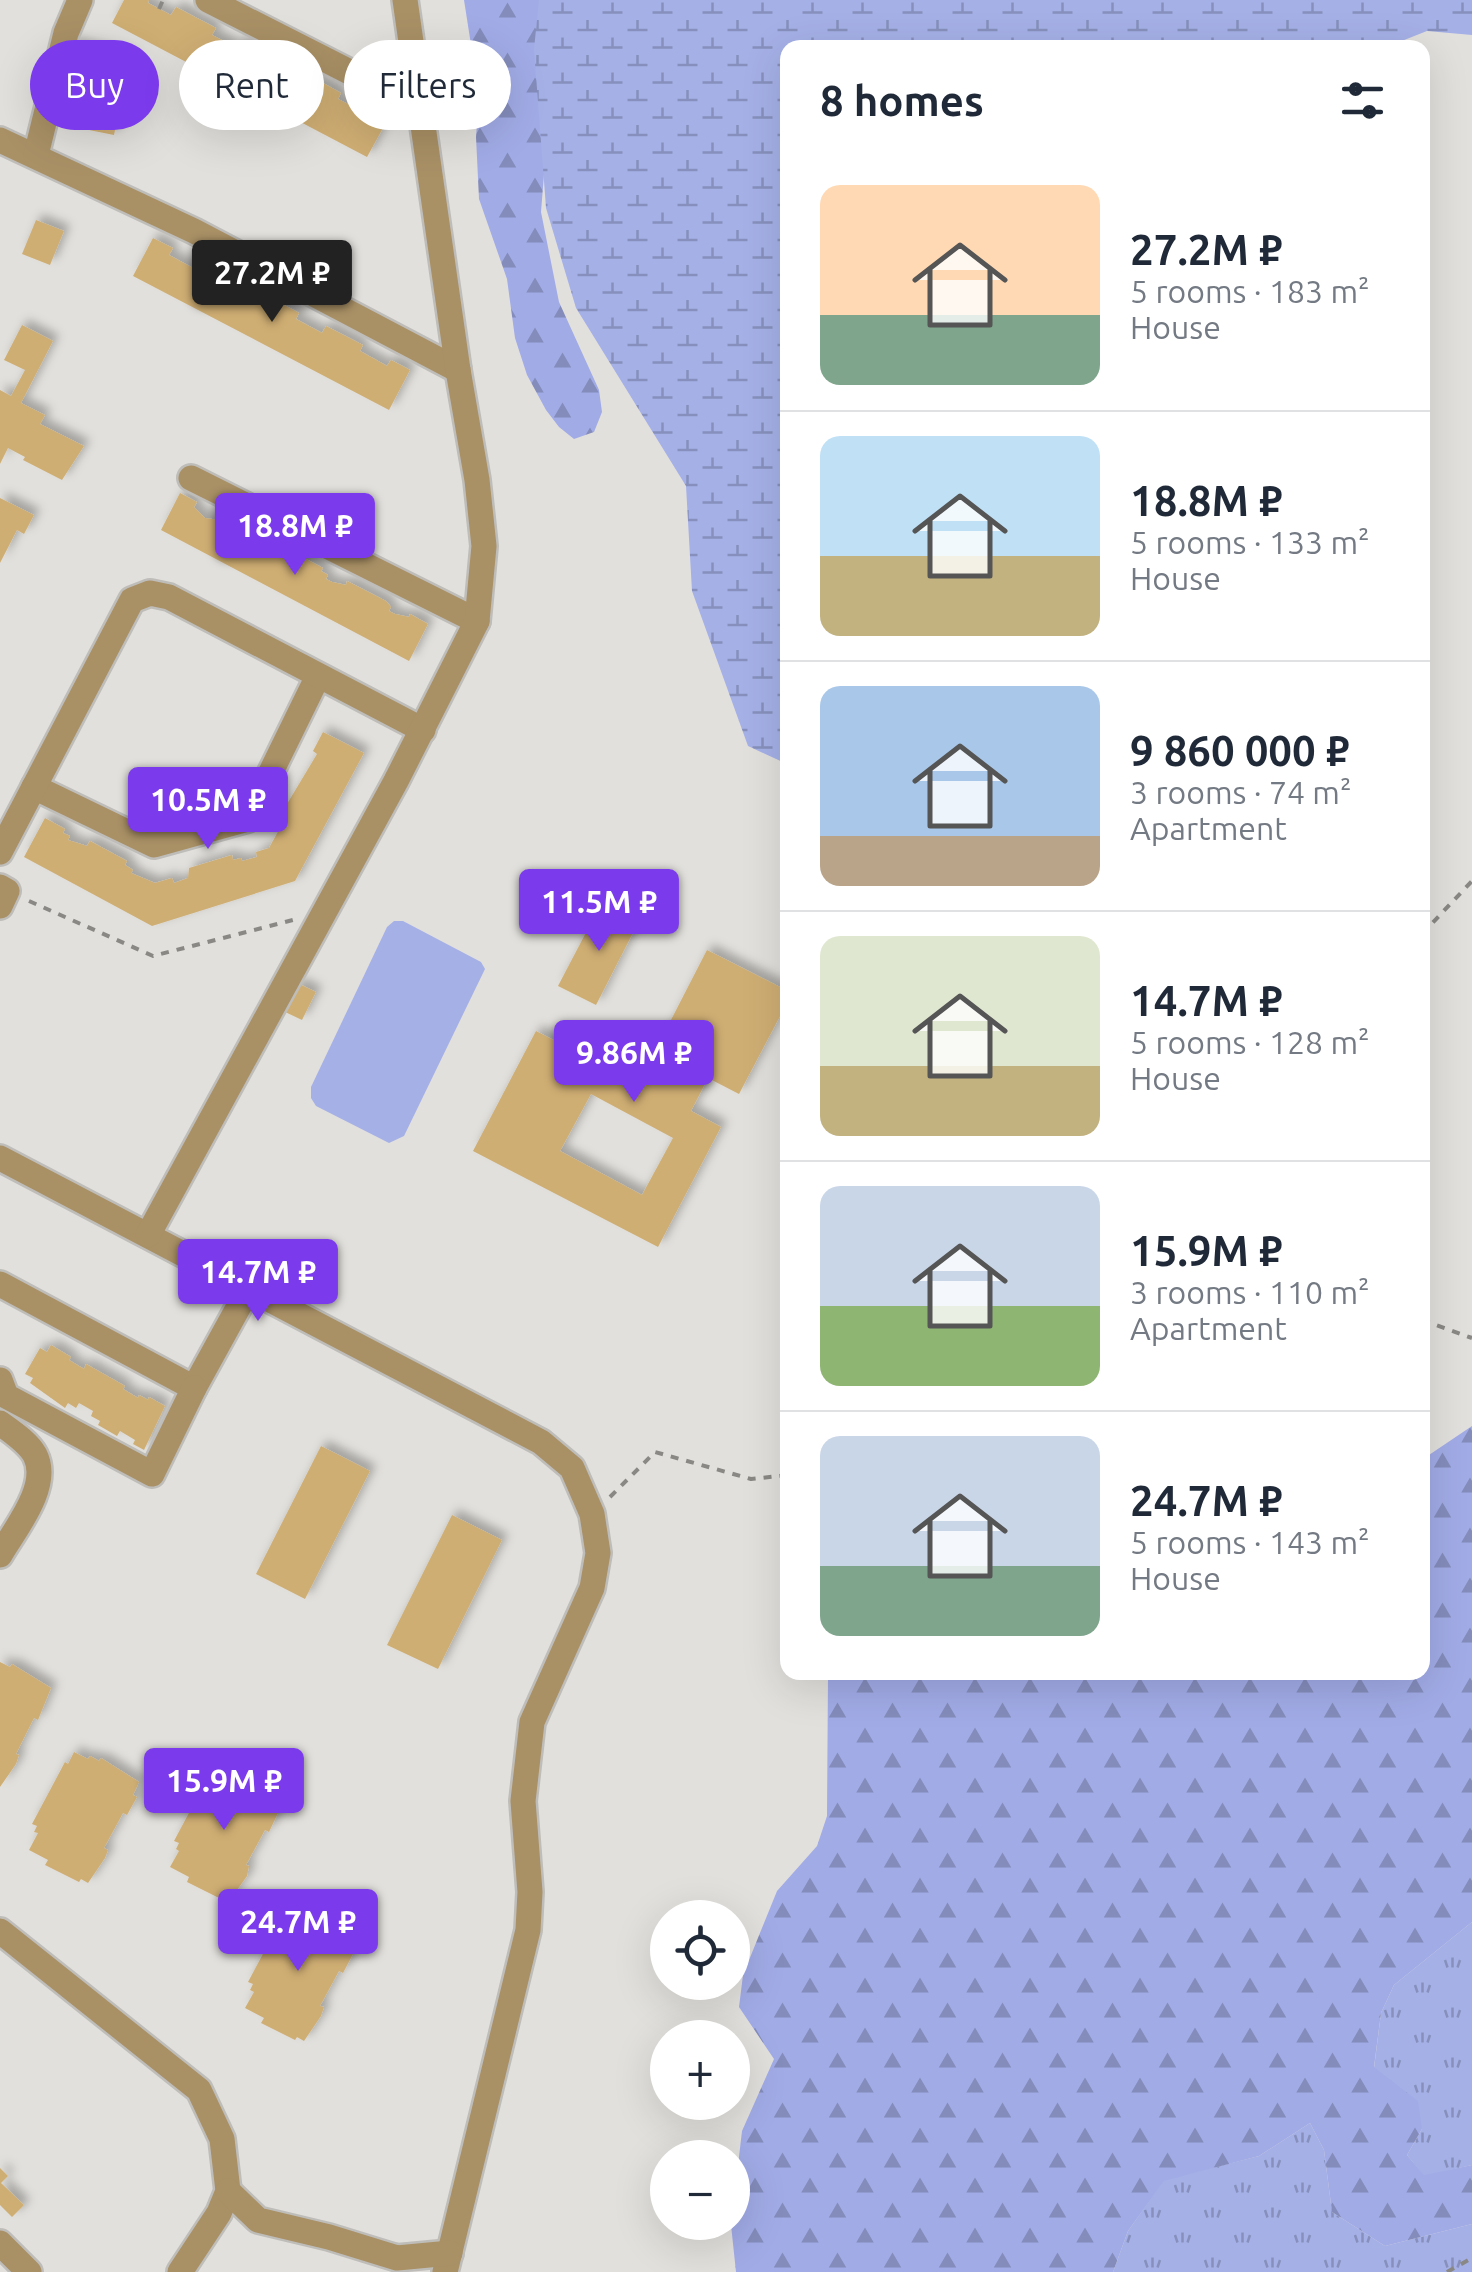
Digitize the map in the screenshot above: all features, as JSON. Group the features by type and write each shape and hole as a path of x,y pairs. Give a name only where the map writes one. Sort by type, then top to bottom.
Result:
{"street":[{"path":"36,155 66,33 80,0"},
{"path":"208,0 344,69"},
{"path":"405,0 411,40"},
{"path":"148,1236 423,730 477,621 484,546 477,480 425,130"},
{"path":"0,140 194,231 458,370"},
{"path":"191,478 477,621"},
{"path":"0,852 132,600 150,592 170,597 423,730"},
{"path":"34,787 154,845 248,819 318,676"},
{"path":"0,1158 541,1442 572,1468 592,1514 598,1554 592,1588 532,1722 522,1801 530,1892 528,1930 448,2263 397,2258 329,2236 258,2220 228,2191"},
{"path":"0,1284 194,1388"},
{"path":"0,1380 6,1396 152,1474 249,1288"},
{"path":"0,1423 35,1455 38,1477 34,1496 0,1556"},
{"path":"0,1932 199,2090 222,2139 228,2191 220,2214 180,2272"},
{"path":"0,2243 29,2272"}],"path":[{"path":"159,9 163,0"},
{"path":"1430,926 1472,881"},
{"path":"2,895 153,956 324,912"},
{"path":"1430,1323 1472,1338"},
{"path":"592,1514 654,1452 751,1480 780,1476"},
{"path":"1448,2272 1472,2258"}],"green space":[{"path":"464,0 558,0 541,212 559,302 599,390 602,412 594,432 574,439 546,410 527,375 515,338 507,279 479,199 477,130 511,130 511,40 470,40"},
{"path":"539,0 1472,0 1472,35 1427,31 1404,40 780,40 780,761 748,746 692,591 686,486 576,308 546,208 534,49"},
{"path":"394,921 403,921 481,962 485,969 404,1136 389,1143 316,1106 311,1087 387,927"},
{"path":"1472,1426 1472,1922 1394,1985 1381,2013 1374,2067 1418,2101 1422,2129 1407,2155 1424,2175 1472,2165 1472,2224 1385,2246 1332,2212 1324,2150 1310,2123 1259,2156 1164,2181 1128,2231 1113,2272 736,2272 733,2240 750,2240 750,2140 741,2140 742,2131 774,2059 739,2007 740,2000 750,2000 750,1958 777,1891 817,1846 827,1816 828,1680 1430,1680 1430,1454"},
{"path":"1472,1922 1472,2165 1424,2176 1407,2155 1422,2129 1374,2068 1381,2013 1394,1985"},
{"path":"1310,2123 1324,2150 1332,2212 1385,2246 1472,2224 1472,2272 1113,2272 1128,2231 1164,2180 1259,2156"}],"building":[{"path":"124,0 149,0 148,3 171,15 176,7 216,28 212,35 222,40 179,40 179,58 159,48 159,40 144,40 112,23"},
{"path":"324,84 341,93 338,99 344,102 344,130 382,130 367,157 316,130 324,130"},
{"path":"89,130 115,130 114,135"},
{"path":"36,220 64,231 50,265 22,254"},
{"path":"153,238 173,248 169,255 193,268 197,260 237,281 233,288 258,300 262,293 299,313 296,319 322,333 326,326 363,345 360,351 387,366 391,360 410,370 389,410 133,276"},
{"path":"22,325 53,341 21,403 45,415 40,424 84,446 62,480 8,448 0,464 0,390 11,396 25,370 4,360"},
{"path":"180,493 197,502 194,507 205,518 219,520 222,515 260,535 263,546 283,552 285,548 323,568 326,579 346,585 347,581 386,601 391,607 389,611 409,617 410,614 428,624 409,661 161,530"},
{"path":"0,498 34,515 24,534 17,530 0,563"},
{"path":"323,732 364,753 295,881 152,926 24,857 45,818 65,829 68,840 87,846 90,841 127,861 125,865 133,870 131,873 155,883 188,878 189,868 232,855 233,860 242,861 257,857 256,852 269,848 286,817 281,814 317,754 313,751"},
{"path":"602,902 639,921 596,1005 558,986"},
{"path":"707,950 780,987 780,1016 739,1094 708,1078 691,1111 721,1127 658,1247 473,1151 536,1031 638,1084","holes":["591,1094 673,1138 642,1195 560,1151"]},
{"path":"297,983 316,992 302,1020 283,1011"},
{"path":"51,1345 84,1369 86,1364 125,1386 123,1389 138,1398 149,1397 165,1406 144,1450 120,1431 117,1436 98,1425 100,1421 91,1416 93,1411 79,1403 76,1408 68,1403 65,1408 30,1383 33,1378 25,1374 40,1348 47,1352"},
{"path":"321,1446 370,1471 305,1599 256,1574"},
{"path":"452,1515 502,1540 438,1669 387,1645"},
{"path":"0,1662 10,1667 12,1664 51,1688 38,1720 34,1718 16,1754 16,1764 0,1787"},
{"path":"74,1752 88,1759 101,1758 139,1782 133,1795 137,1797 127,1815 123,1813 104,1848 108,1850 105,1858 88,1883 45,1865 48,1860 29,1850 38,1833 34,1832 37,1826 32,1824"},
{"path":"216,1769 230,1776 242,1775 281,1799 269,1832 265,1830 246,1865 247,1876 230,1900 187,1882 189,1877 170,1867 179,1851 179,1843 174,1841"},
{"path":"290,1910 304,1917 317,1916 355,1940 349,1952 353,1954 343,1973 339,1971 320,2006 324,2007 321,2016 304,2041 261,2023 264,2018 245,2008 254,1992 250,1990 253,1984 248,1982"},
{"path":"0,2168 8,2176 1,2183 24,2205 12,2217 0,2205"}]}
